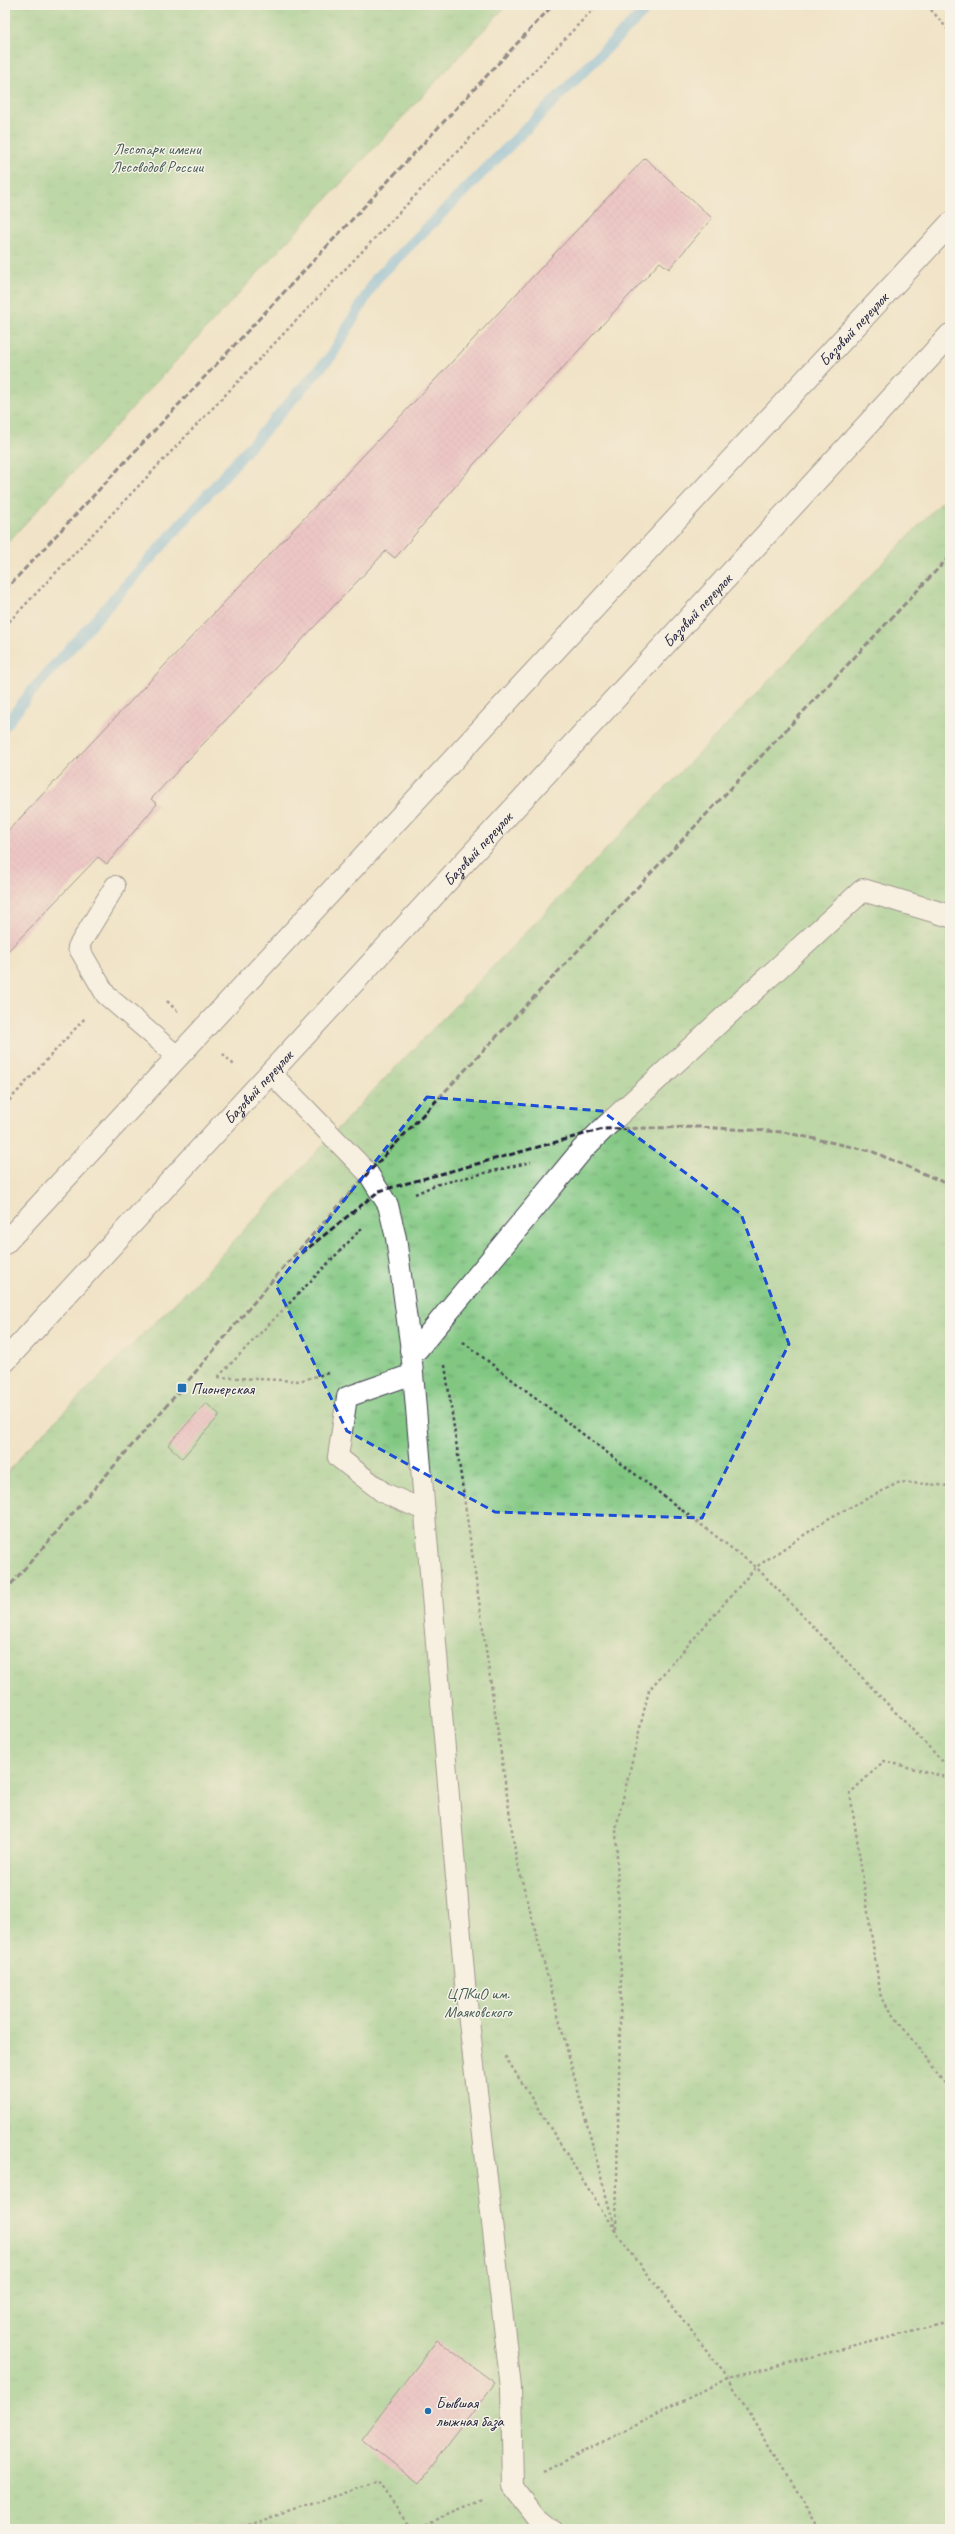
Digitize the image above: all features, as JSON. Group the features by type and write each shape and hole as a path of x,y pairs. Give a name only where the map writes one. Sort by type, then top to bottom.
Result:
{"main road":[{"name":"Базовый переулок","path":"5,1243 950,224"},
{"name":"Базовый переулок","path":"5,1361 263,1079 950,335"},
{"path":"411,1350 417,1349 439,1324 598,1134 863,890 950,916"}],"lane":[{"path":"115,886 78,947 106,995 177,1056"},
{"path":"263,1079 368,1173 388,1205 396,1238 411,1350 466,1995 511,2388 513,2487 536,2517 551,2529"},
{"path":"413,1374 347,1397 338,1457 384,1493 424,1510"}],"path":[{"path":"5,626 596,5"},
{"path":"927,5 950,32"},
{"path":"5,1105 106,995"},
{"path":"167,1001 200,1032 263,1079"},
{"path":"439,1324 756,1567 950,1769"},
{"path":"439,1324 516,1858 616,2233"},
{"path":"218,1377 299,1381 329,1373"},
{"path":"616,2233 621,1974 616,1828 649,1690 756,1567 832,1517 900,1482 950,1486"},
{"path":"950,1778 884,1762 850,1793 881,1998 950,2092"},
{"path":"504,2055 616,2233 728,2378 819,2529"},
{"path":"414,2529 513,2487 728,2378 950,2322"},
{"path":"236,2529 378,2482 411,2529"}],"highlighted area":[{"path":"427,1097 602,1111 741,1214 789,1344 702,1518 495,1512 347,1431 276,1285"}],"green space":[{"name":"Лесопарк имени Лесоводов России","path":"5,5 507,5 5,545"},
{"name":"ЦПКиО им. Маяковского","path":"950,493 950,2529 5,2529 5,1476 27,1449 195,1283 370,1094"}],"building":[{"path":"645,158 712,218 669,269 660,262 475,463 395,558 386,551 151,799 157,804 107,864 98,857 5,954 5,834"},
{"path":"206,1403 220,1415 182,1458 168,1445"},
{"name":"Бывшая лыжная база","path":"437,2340 495,2383 419,2483 362,2439"}],"waterway":[{"path":"5,726 30,693 332,355 376,279 650,5"}],"railway":[{"path":"5,590 553,5"},
{"path":"5,1591 182,1388 282,1269 368,1173 950,556"},
{"path":"302,1253 379,1191 603,1129 699,1127 783,1132 871,1151 950,1185"}],"place":[{"name":"Пионерская","path":"182,1388"},
{"name":"Бывшая лыжная база","path":"428,2411"}]}
